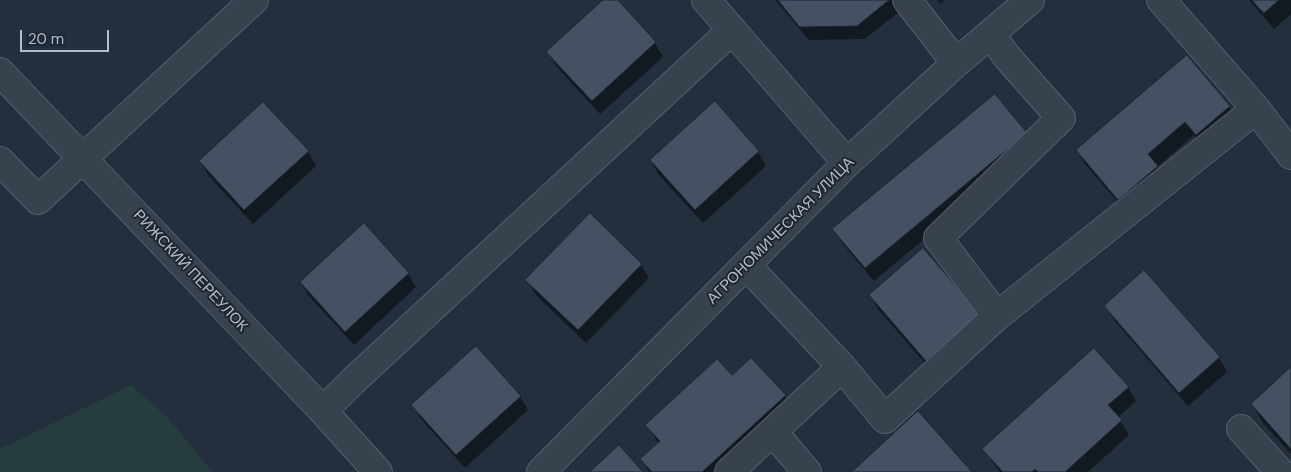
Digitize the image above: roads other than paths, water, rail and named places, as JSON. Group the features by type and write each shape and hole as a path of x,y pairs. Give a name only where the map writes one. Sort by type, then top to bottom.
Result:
{"street":[{"path":"706,0 847,163"},
{"path":"907,0 956,63"},
{"name":"АГРОНОМИЧЕСКАЯ УЛИЦА","path":"541,472 847,163 956,63 1030,0"},
{"path":"1161,0 1256,109 1291,155"},
{"path":"0,161 38,200 241,4"},
{"path":"323,411 353,381 732,30"},
{"path":"990,34 1008,58 1061,118 938,238 997,316"},
{"name":"РИЖСКИЙ ПЕРЕУЛОК","path":"0,72 323,411 378,472"},
{"path":"747,266 842,367 885,419 997,316 1256,109"},
{"path":"729,472 842,367"},
{"path":"1241,429 1280,472"},
{"path":"773,432 807,472"}]}
